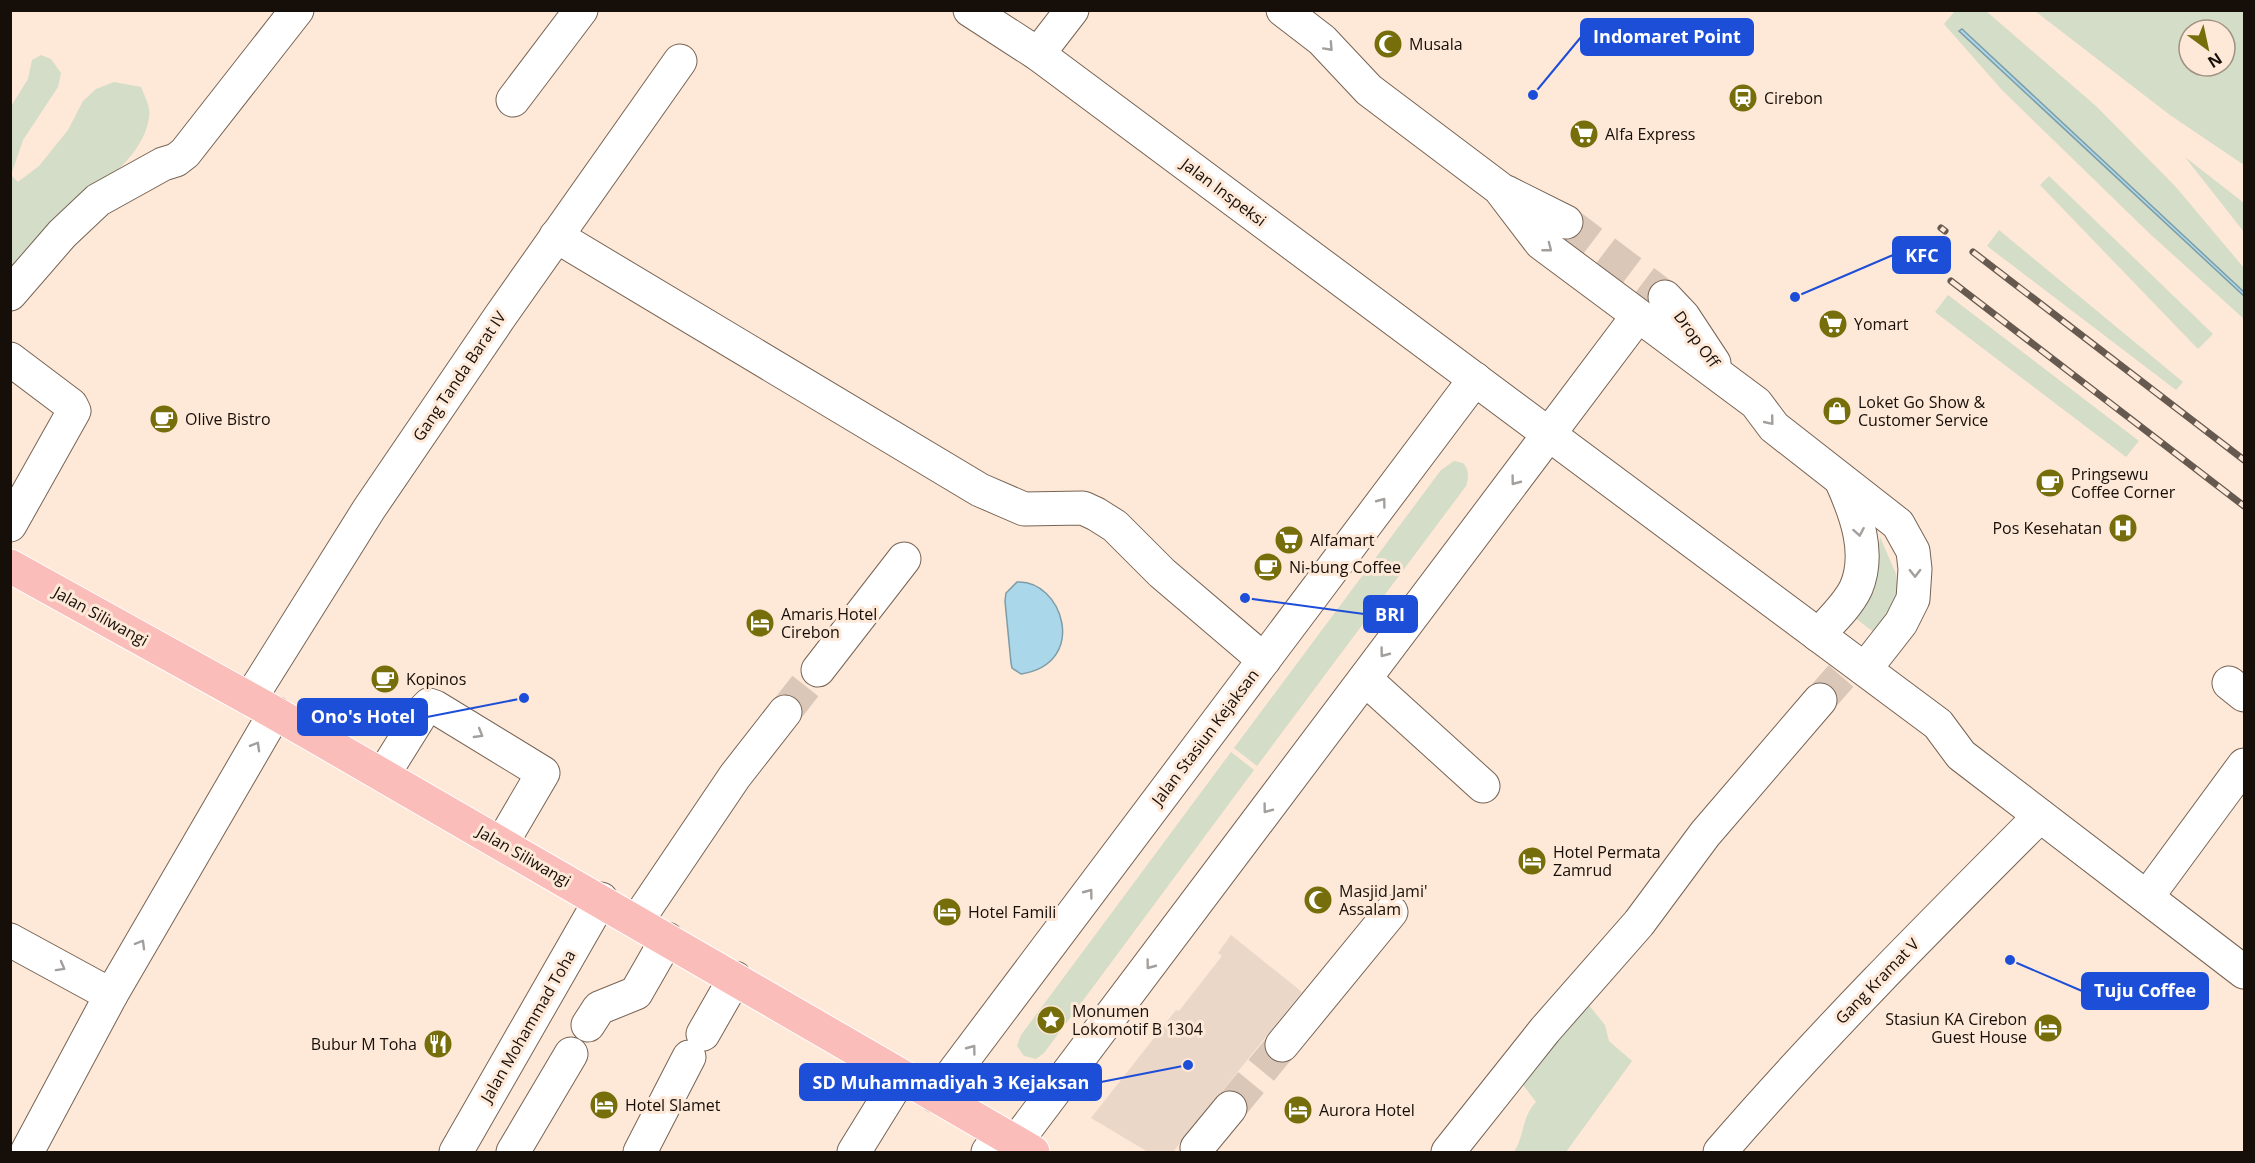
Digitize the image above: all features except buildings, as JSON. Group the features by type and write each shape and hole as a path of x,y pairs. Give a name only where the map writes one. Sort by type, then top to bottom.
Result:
{"main road":[{"name":"Jalan Siliwangi","path":"10,566 263,706 601,899 936,1096 1010,1145"}],"street":[{"path":"10,294 62,234 98,200 163,164 176,160 185,153 297,10"},
{"path":"513,100 581,10"},
{"name":"Jalan Inspeksi","path":"970,10 1038,54 1818,635 1845,676 1938,724 1961,755 2244,972"},
{"path":"1283,10 1322,40 1369,90 1500,188 1566,222"},
{"path":"1038,54 1065,15"},
{"name":"Gang Tanda Barat IV","path":"27,1152 369,509 556,236 680,62"},
{"path":"1448,1152 1545,1030 1639,923 1705,834 1845,676 1890,638 1913,598 1915,569 1912,551 1898,524 1774,427 1756,403 1637,317 1541,243 1500,188"},
{"path":"556,236 980,490 1024,509 1083,508 1096,514 1115,526 1162,573 1264,660"},
{"name":"Drop Off","path":"1665,297 1683,316 1727,382"},
{"path":"1010,1145 1550,435 1637,317"},
{"path":"10,359 71,405 74,411 10,525"},
{"name":"Jalan Stasiun Kejaksan","path":"936,1096 1475,379"},
{"path":"1818,635 1852,594 1862,570 1862,548 1857,520 1841,480"},
{"path":"818,670 904,559"},
{"path":"1365,679 1483,786"},
{"path":"383,775 423,711 429,705 435,707 543,773 502,843"},
{"path":"637,921 735,776 785,712"},
{"path":"2147,897 2244,765"},
{"name":"Gang Kramat V","path":"1720,1152 1770,1094 1892,964 2040,816"},
{"name":"Jalan Mohammad Toha","path":"456,1152 601,899"},
{"path":"1282,1045 1391,912"},
{"path":"588,1025 599,1008 636,993 667,939"},
{"path":"10,940 111,995"},
{"path":"640,1152 735,978"},
{"path":"513,1152 571,1054"},
{"path":"854,1152 902,1076"},
{"path":"1198,1151 1230,1108"}],"shaded area":[{"path":"1231,935 1302,992 1173,1152 1148,1152 1091,1118 1176,1010 1179,1011 1222,956 1218,953"}],"green space":[{"path":"1955,11 1986,11 2096,106 2175,186 2244,268 2244,319 2149,233 2002,90 1944,24"},
{"path":"2035,11 2244,11 2244,165 2170,115"},
{"path":"41,55 51,59 61,73 58,87 23,140 11,175 18,182 39,166 68,130 83,101 96,89 114,82 141,87 148,106 149,118 139,145 130,157 10,273 10,108 28,79 32,60"},
{"path":"2185,157 2244,203 2244,232"},
{"path":"2049,176 2213,334 2198,349 2040,185"},
{"path":"1999,230 2183,382 2176,390 1987,246"},
{"path":"1948,295 2139,441 2126,457 1935,312"},
{"path":"1454,461 1463,463 1466,468 1468,476 1466,486 1257,766 1234,748 1441,470"},
{"path":"1880,537 1896,574 1898,597 1879,636 1851,615 1878,555"},
{"path":"1231,752 1254,770 1044,1053 1036,1059 1024,1056 1017,1046 1021,1035"},
{"path":"1588,1004 1605,1025 1609,1041 1632,1061 1566,1152 1514,1152 1525,1120 1536,1102 1523,1085 1522,1078"}],"water":[{"path":"1962,29 2244,292 2244,296 1959,31"},
{"path":"1017,582 1033,585 1046,594 1056,607 1062,623 1062,639 1056,655 1042,667 1021,674 1012,668 1005,601 1006,593"}],"tunnel":[{"path":"1566,222 1665,297"},
{"path":"785,712 818,670"},
{"path":"1820,700 1841,676"},
{"path":"1230,1108 1282,1045"}],"railway":[{"path":"1941,228 1945,231"},
{"path":"1973,252 2244,460"},
{"path":"1951,281 2244,506"}],"place":[{"name":"Musala","path":"1388,44"},
{"name":"Indomaret Point","path":"1533,95"},
{"name":"Cirebon","path":"1743,98"},
{"name":"Alfa Express","path":"1584,134"},
{"name":"KFC","path":"1795,297"},
{"name":"Yomart","path":"1833,324"},
{"name":"Loket Go Show & Customer Service","path":"1837,411"},
{"name":"Olive Bistro","path":"164,419"},
{"name":"Pringsewu Coffee Corner","path":"2050,483"},
{"name":"Pos Kesehatan","path":"2123,528"},
{"name":"Alfamart","path":"1289,540"},
{"name":"Ni-bung Coffee","path":"1268,567"},
{"name":"BRI","path":"1245,598"},
{"name":"Amaris Hotel Cirebon","path":"760,623"},
{"name":"Kopinos","path":"385,679"},
{"name":"Ono's Hotel","path":"524,698"},
{"name":"Hotel Permata Zamrud","path":"1532,861"},
{"name":"Masjid Jami' Assalam","path":"1318,900"},
{"name":"Hotel Famili","path":"947,912"},
{"name":"Tuju Coffee","path":"2010,960"},
{"name":"Monumen Lokomotif B 1304","path":"1051,1020"},
{"name":"Stasiun KA Cirebon Guest House","path":"2048,1028"},
{"name":"Bubur M Toha","path":"438,1044"},
{"name":"SD Muhammadiyah 3 Kejaksan","path":"1188,1065"},
{"name":"Hotel Slamet","path":"604,1105"},
{"name":"Aurora Hotel","path":"1298,1110"}]}
